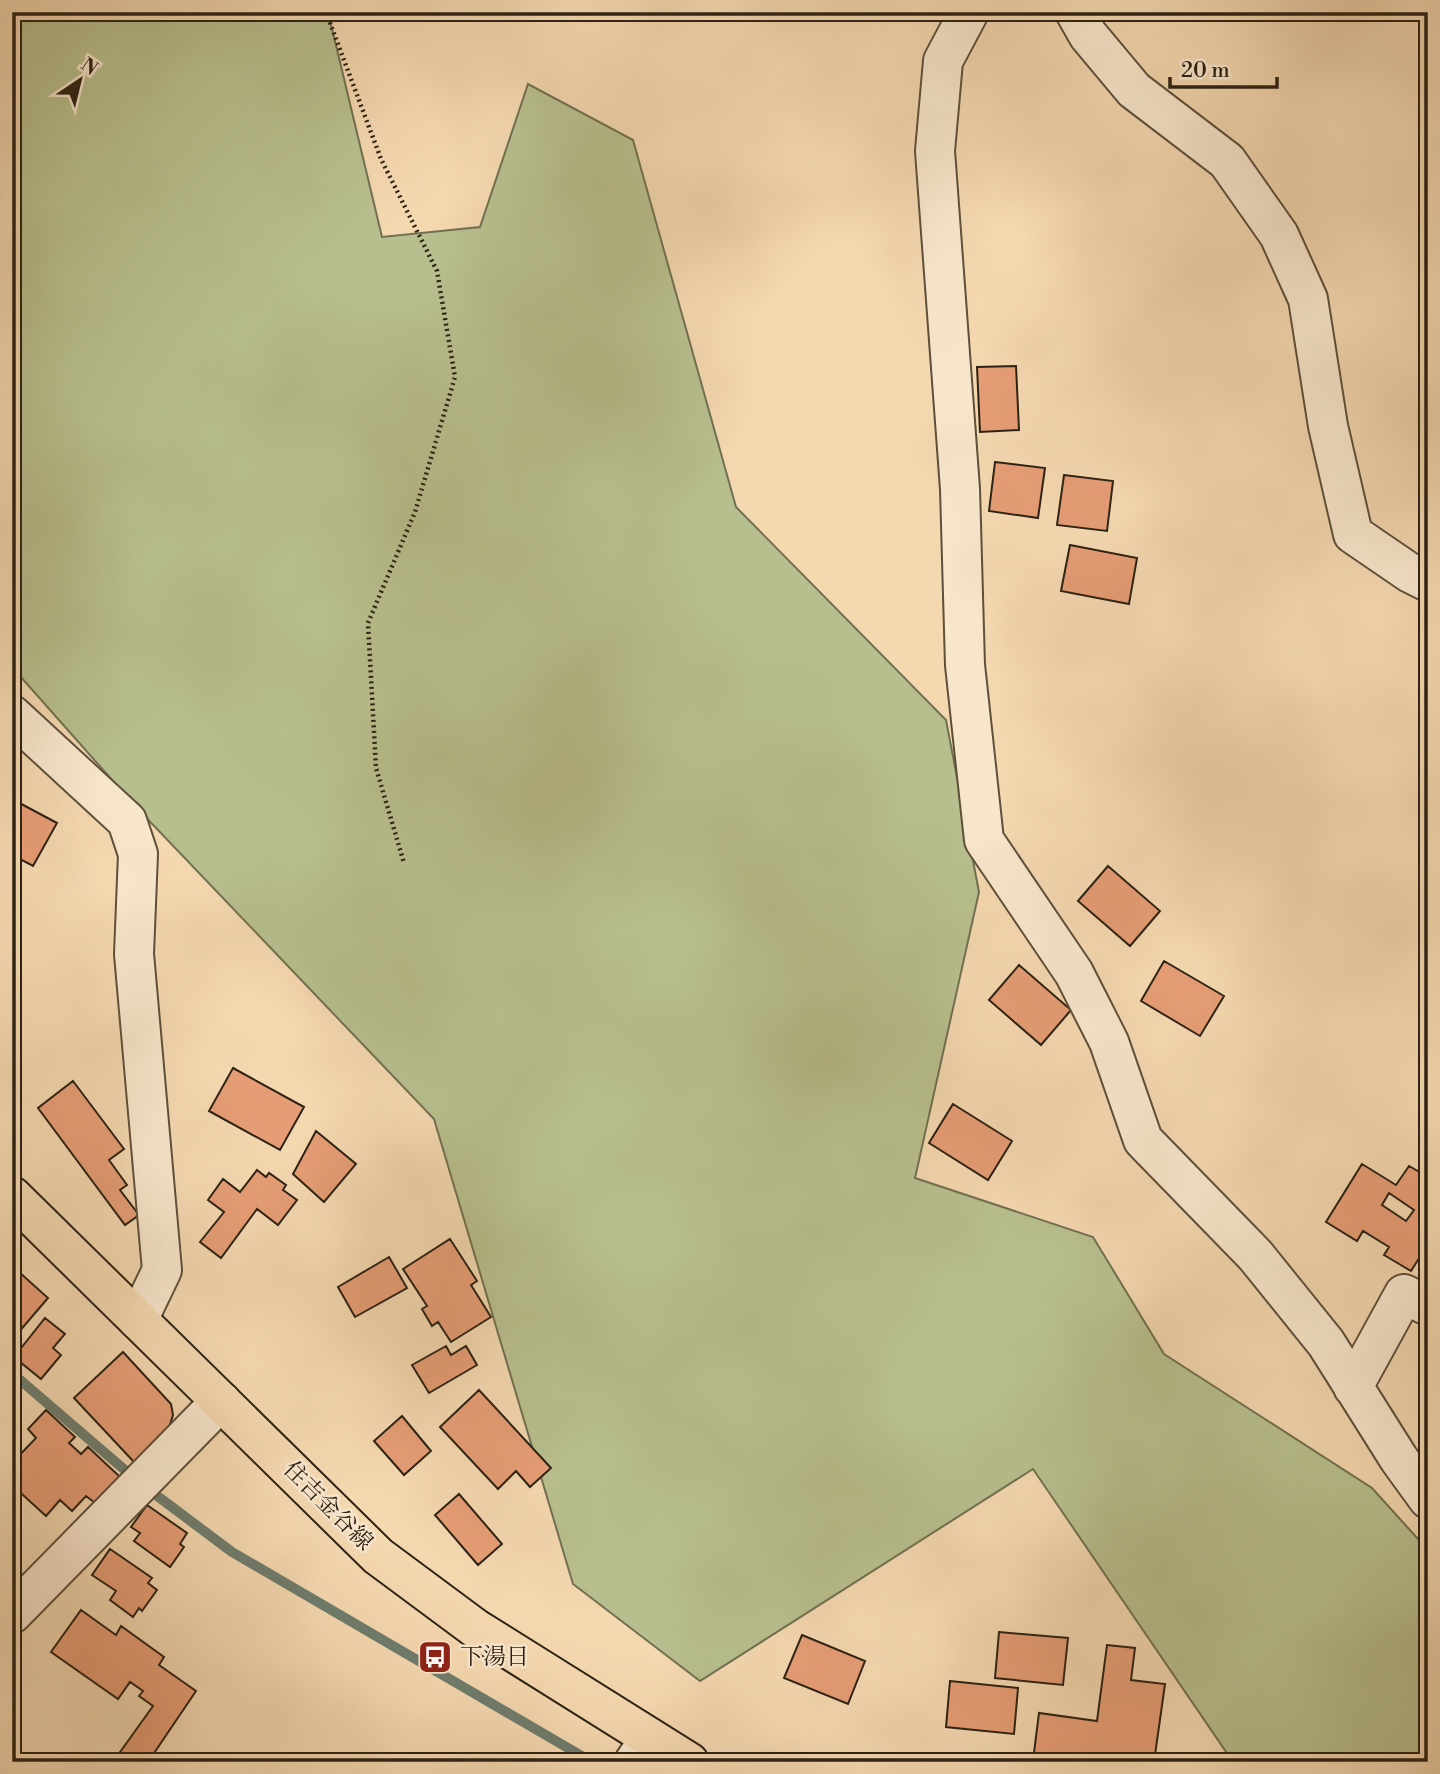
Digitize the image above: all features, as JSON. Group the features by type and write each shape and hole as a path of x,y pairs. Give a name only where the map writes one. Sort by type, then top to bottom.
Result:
{"main road":[{"name":"住吉金谷線","path":"12,1196 378,1556 642,1750 689,1762"}],"street":[{"path":"969,12 943,61 935,151 960,489 965,664 984,840 1074,973 1109,1042 1143,1140 1255,1255 1326,1343 1428,1499"},
{"path":"1075,12 1088,35 1134,90 1227,162 1279,235 1308,299 1328,426 1353,534 1410,573 1428,582"},
{"path":"12,715 127,821 138,854 134,954 162,1270 138,1320"},
{"path":"1353,1387 1404,1294 1428,1306"},
{"path":"12,1614 221,1402"}],"path":[{"path":"326,12 381,159 437,271 455,377 415,512 368,623 376,768 404,863"}],"green space":[{"path":"12,12 328,12 382,237 480,227 528,84 633,140 736,507 946,720 979,892 915,1178 1093,1237 1164,1354 1372,1488 1428,1550 1428,1762 1233,1762 1033,1469 700,1681 573,1584 434,1119 136,807 12,667"}],"building":[{"path":"1016,366 1019,430 980,432 977,367"},
{"path":"995,462 1045,468 1038,518 989,511"},
{"path":"1064,475 1113,481 1107,531 1057,525"},
{"path":"1070,545 1137,558 1129,604 1061,591"},
{"path":"12,799 57,823 33,866 12,855"},
{"path":"1108,866 1160,911 1130,946 1078,901"},
{"path":"1164,961 1224,996 1200,1036 1141,1001"},
{"path":"1019,965 1071,1010 1041,1045 989,1000"},
{"path":"233,1068 304,1107 280,1150 209,1111"},
{"path":"73,1081 124,1149 109,1160 127,1185 120,1190 139,1215 125,1225 38,1108"},
{"path":"953,1104 1012,1141 988,1180 929,1143"},
{"path":"316,1131 356,1164 324,1202 293,1174"},
{"path":"1362,1164 1396,1185 1409,1166 1428,1177 1428,1244 1411,1271 1384,1255 1389,1247 1363,1231 1357,1241 1326,1222","holes":["1389,1193 1414,1210 1406,1221 1382,1205"]},
{"path":"257,1170 266,1177 269,1173 286,1185 283,1190 297,1200 278,1225 257,1209 221,1258 200,1242 224,1212 208,1200 223,1179 240,1192"},
{"path":"450,1239 477,1281 471,1285 491,1317 451,1342 438,1322 432,1326 422,1309 427,1306 403,1269"},
{"path":"1428,1256 1428,1275 1419,1269"},
{"path":"389,1257 407,1288 355,1317 338,1287"},
{"path":"19,1272 48,1298 12,1340 12,1280"},
{"path":"45,1318 65,1334 53,1348 61,1355 41,1379 14,1357"},
{"path":"446,1346 451,1355 466,1346 477,1365 429,1393 412,1365"},
{"path":"123,1352 171,1404 173,1415 169,1428 134,1462 74,1398"},
{"path":"479,1390 551,1468 530,1487 516,1471 498,1489 440,1427"},
{"path":"46,1410 75,1437 69,1443 81,1454 88,1447 120,1477 95,1503 86,1496 72,1511 60,1500 46,1516 12,1485 12,1463 36,1438 28,1429"},
{"path":"402,1416 431,1451 404,1475 374,1441"},
{"path":"459,1494 502,1544 478,1565 435,1515"},
{"path":"147,1505 187,1533 180,1544 184,1547 170,1567 134,1541 140,1533 131,1527"},
{"path":"110,1549 152,1578 148,1583 157,1590 142,1611 139,1608 133,1617 110,1600 116,1591 92,1575"},
{"path":"81,1610 116,1635 121,1626 164,1657 159,1665 196,1691 148,1762 129,1762 118,1755 153,1706 139,1696 143,1691 130,1682 118,1699 51,1652"},
{"path":"999,1632 1068,1638 1063,1685 995,1678"},
{"path":"802,1635 865,1661 848,1704 784,1678"},
{"path":"1107,1645 1135,1648 1131,1680 1165,1684 1154,1762 1094,1762 1034,1753 1039,1713 1097,1721"},
{"path":"950,1681 1018,1688 1014,1734 946,1727"}],"waterway":[{"path":"12,1373 126,1471"},
{"path":"156,1495 232,1552 592,1762"}],"place":[{"name":"下湯日","path":"435,1657"}]}
